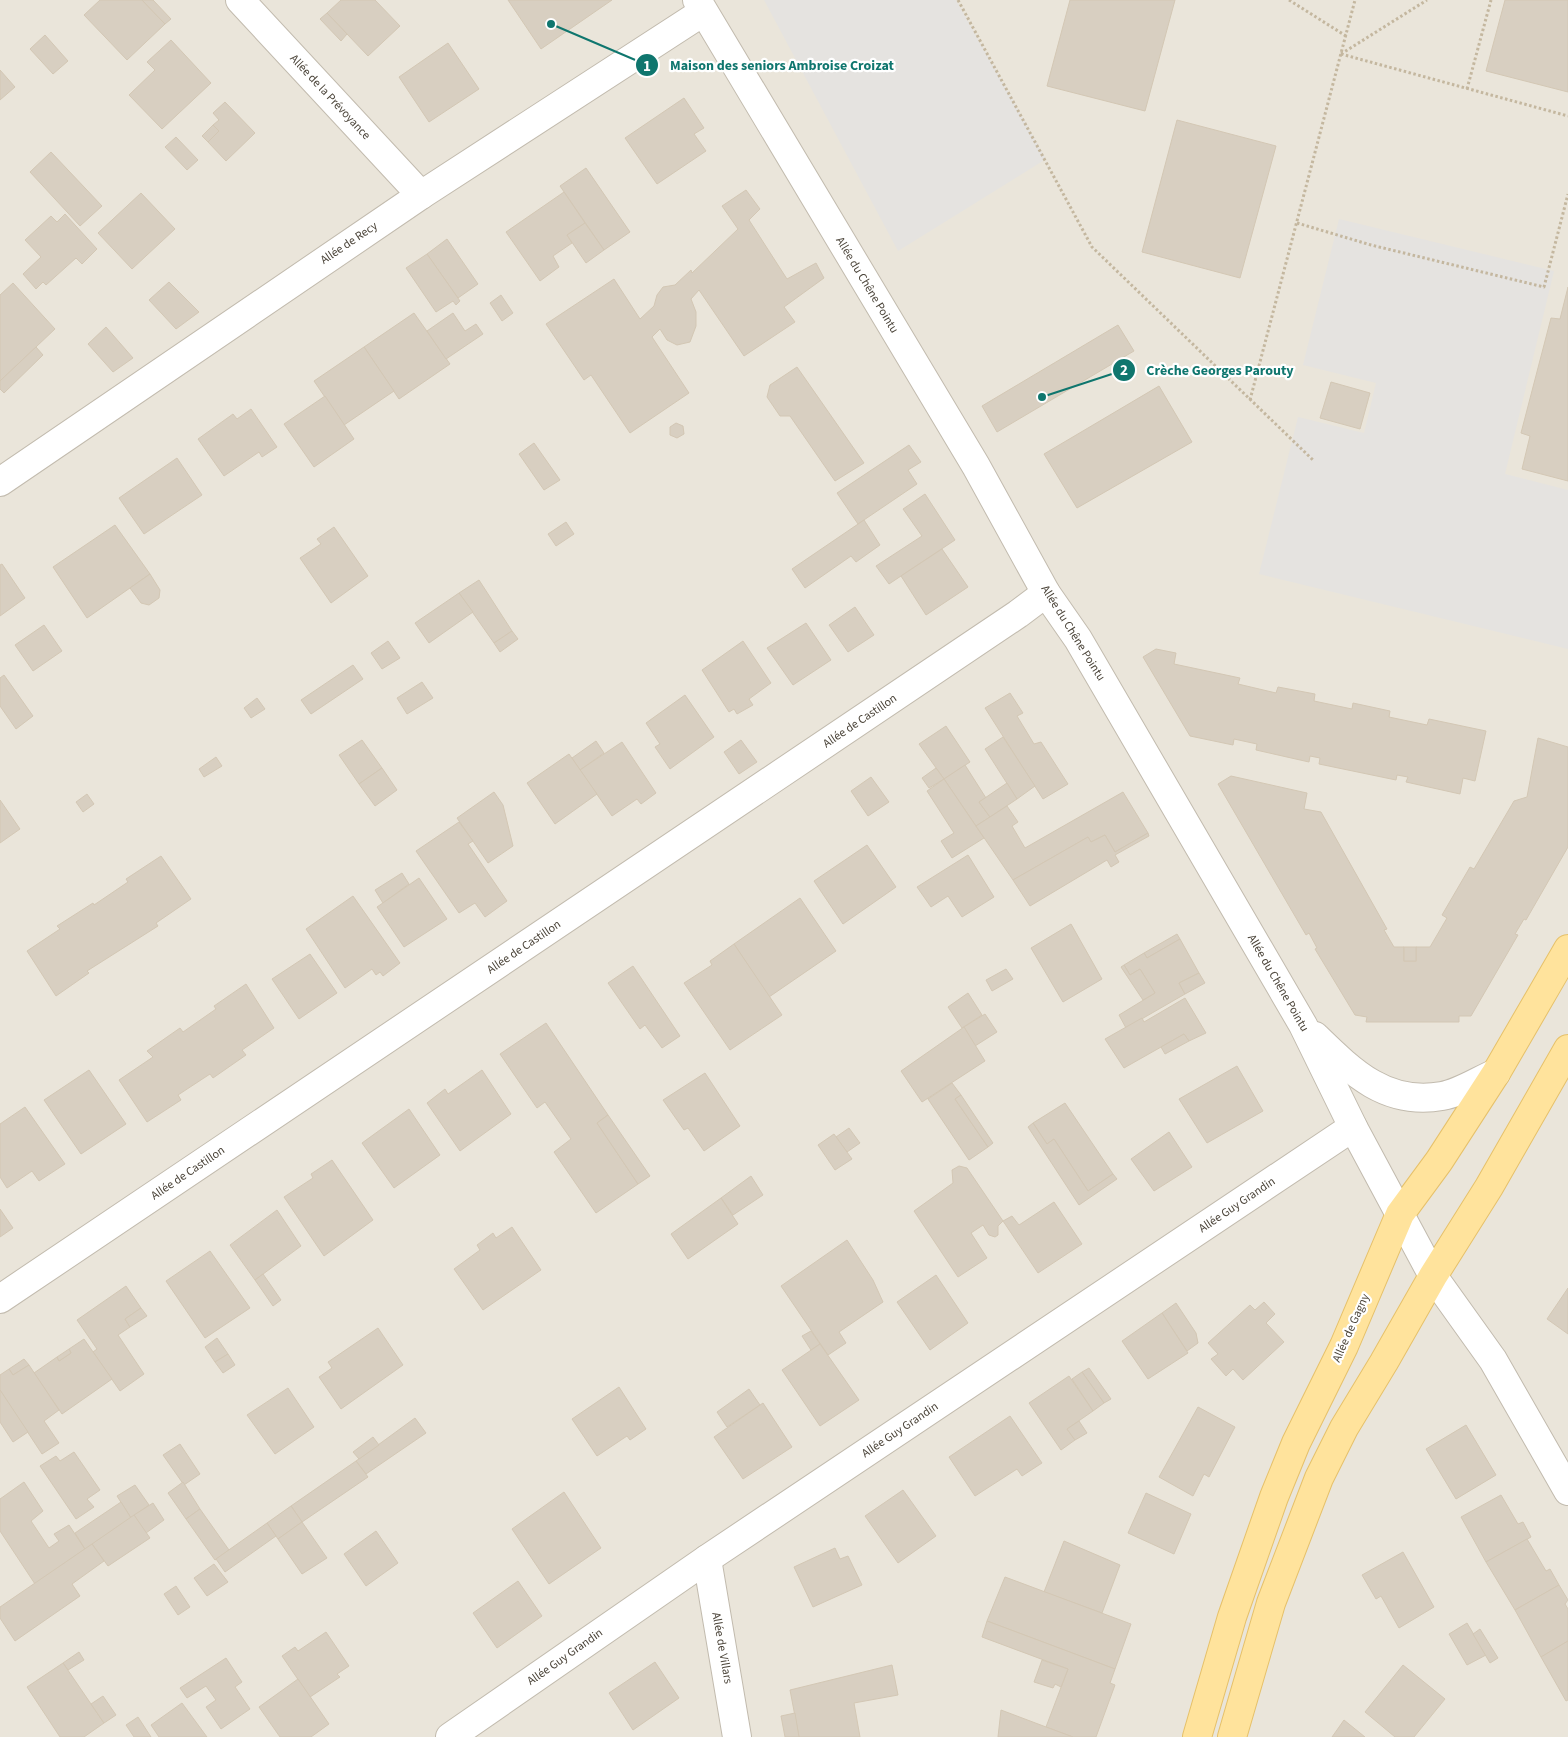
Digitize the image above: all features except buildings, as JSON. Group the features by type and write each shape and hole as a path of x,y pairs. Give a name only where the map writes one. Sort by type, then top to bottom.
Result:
{"main road":[{"name":"Allée de Gagny","path":"1197,1737 1232,1617 1274,1497 1296,1443 1344,1346 1400,1214 1440,1161 1496,1073 1568,949"},
{"path":"1232,1737 1271,1603 1319,1478 1344,1428 1433,1276 1489,1187 1568,1049"}],"street":[{"name":"Allée de la Prévoyance","path":"240,0 421,195"},
{"name":"Allée de Recy","path":"0,482 700,6"},
{"name":"Allée du Chêne Pointu","path":"700,6 971,458 1046,593 1078,639 1303,1025 1353,1127 1433,1276 1493,1360 1568,1491"},
{"name":"Allée de Castillon","path":"0,1299 1018,614 1046,593"},
{"path":"1303,1025 1346,1067 1386,1093 1420,1098 1444,1096 1496,1073"},
{"name":"Allée Guy Grandin","path":"450,1737 707,1559 1353,1127"},
{"name":"Allée de Villars","path":"707,1559 737,1737"}],"path":[{"path":"958,0 1092,246 1313,460"},
{"path":"1289,0 1346,36"},
{"path":"1250,400 1355,0"},
{"path":"1341,54 1427,0"},
{"path":"1467,89 1491,0"},
{"path":"1341,54 1568,116"},
{"path":"1297,223 1371,245 1544,287 1568,194"}],"shaded area":[{"path":"0,0 1568,0 1568,1737 0,1737"},
{"path":"764,0 956,0 1046,159 898,251"},
{"path":"1339,219 1554,271 1505,474 1568,490 1568,649 1259,574 1298,417 1364,433 1376,383 1303,365"}],"place":[{"name":"Maison des seniors Ambroise Croizat","path":"551,24"},
{"name":"Crèche Georges Parouty","path":"1042,397"}]}
